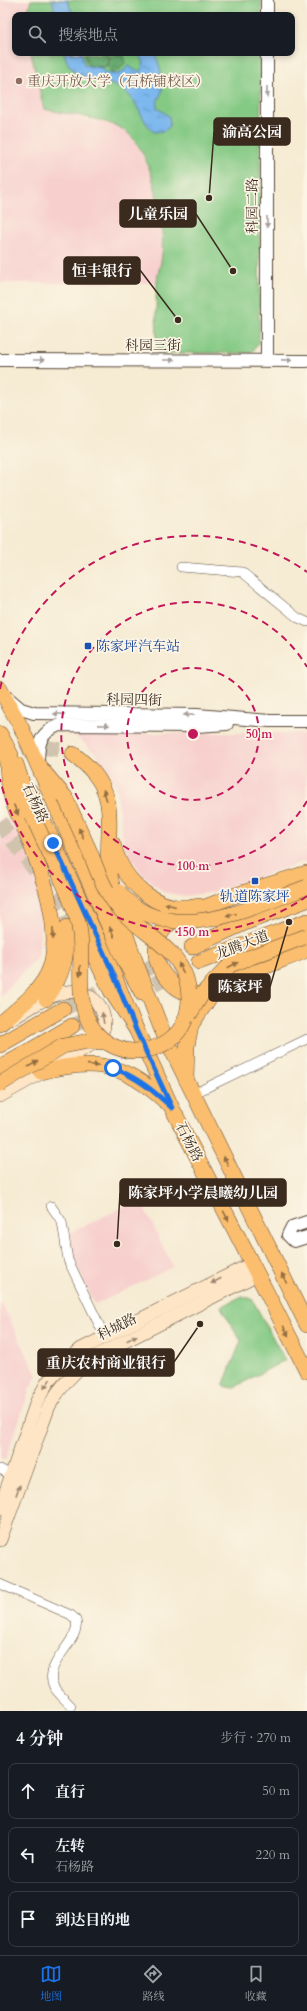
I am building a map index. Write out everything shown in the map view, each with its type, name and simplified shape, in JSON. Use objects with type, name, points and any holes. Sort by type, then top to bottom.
[{"type":"main road","name":"石杨路","points":[[1,691],[20,726],[38,765],[122,956],[161,1028],[307,1325]]},
{"type":"main road","name":"石杨路","points":[[3,739],[113,973],[136,1030],[172,1108],[307,1371]]},
{"type":"main road","points":[[0,1025],[25,1004],[50,968],[53,932],[50,910],[37,861],[13,802],[8,783],[3,739]]},
{"type":"main road","points":[[73,754],[90,767],[102,784],[108,800],[110,873],[121,922],[161,1028]]},
{"type":"main road","points":[[16,764],[32,815],[67,892],[77,920],[80,935],[81,999],[85,1014],[93,1029],[104,1042]]},
{"type":"main road","points":[[38,765],[65,797],[110,898],[137,925],[157,939],[173,954],[181,966],[189,985],[189,1008],[182,1026]]},
{"type":"main road","points":[[110,834],[119,864],[129,879],[138,888],[156,901],[179,908],[236,896]]},
{"type":"main road","points":[[90,852],[122,896],[133,906],[160,918],[184,922],[210,920],[241,912],[307,887]]},
{"type":"main road","points":[[307,873],[236,896],[170,923],[161,931],[156,948],[157,963],[170,982],[178,989],[194,994],[214,991],[237,979],[307,950]]},
{"type":"main road","name":"龙腾大道","points":[[192,947],[246,922],[307,900]]},
{"type":"main road","name":"龙腾大道","points":[[199,962],[307,920]]},
{"type":"main road","points":[[46,999],[56,986],[66,960],[70,925],[91,949],[111,991],[136,1030]]},
{"type":"main road","points":[[0,1084],[63,1046],[89,1041],[104,1042],[122,1050],[153,1049],[170,1041],[182,1026],[202,994],[230,966],[307,936]]},
{"type":"main road","points":[[0,1025],[46,999],[61,992],[70,991],[88,995],[97,1002],[102,1009],[104,1028],[103,1035],[96,1042],[0,1096]]},
{"type":"main road","points":[[186,1079],[191,1025],[214,991]]},
{"type":"main road","points":[[0,1045],[63,1009]]},
{"type":"main road","points":[[0,1068],[72,1026]]},
{"type":"main road","points":[[41,1072],[81,1064],[113,1068],[126,1073],[151,1088],[172,1108]]},
{"type":"main road","name":"科城路","points":[[0,1508],[6,1472],[37,1401],[47,1383],[62,1366],[81,1349],[105,1337],[254,1270]]},
{"type":"main road","name":"科城路","points":[[0,1540],[48,1406],[59,1388],[74,1371],[90,1359],[254,1270]]},
{"type":"street","points":[[267,0],[267,12]]},
{"type":"street","name":"科园二路","points":[[267,56],[268,360]]},
{"type":"street","name":"科园三街","points":[[0,360],[307,361]]},
{"type":"street","points":[[181,567],[242,572],[298,618],[307,622]]},
{"type":"street","name":"科园四街","points":[[1,691],[21,709],[34,713],[197,715],[270,721]]},
{"type":"street","name":"科园四街","points":[[38,765],[39,744],[42,737],[46,732],[59,725],[197,726],[270,721],[307,721]]},
{"type":"street","points":[[193,1094],[307,1039]]},
{"type":"street","points":[[52,1206],[62,1222],[68,1260],[105,1337]]},
{"type":"street","points":[[307,1222],[292,1227],[288,1235],[294,1241],[307,1237]]},
{"type":"street","points":[[0,1584],[70,1615],[76,1620],[76,1630],[55,1665],[52,1675],[54,1686],[71,1706]]},
{"type":"shaded area","points":[[0,0],[31,0],[28,12],[12,12],[12,56],[32,56],[44,109],[112,125],[128,133],[142,154],[154,183],[160,212],[162,256],[157,283],[0,283]]},
{"type":"shaded area","points":[[72,733],[307,733],[307,861],[209,893],[184,896],[163,892],[141,873],[124,846],[117,791],[109,771],[97,755]]},
{"type":"shaded area","points":[[0,819],[12,819],[33,865],[42,914],[38,956],[0,997]]},
{"type":"shaded area","points":[[140,1199],[173,1267],[95,1305],[74,1260],[70,1233]]},
{"type":"shaded area","points":[[0,1300],[37,1375],[30,1388],[6,1458],[0,1459]]},
{"type":"green space","points":[[31,0],[261,0],[261,12],[28,12]]},
{"type":"green space","points":[[32,56],[261,56],[259,343],[251,353],[157,353],[156,292],[162,256],[162,227],[156,191],[145,157],[128,133],[121,128],[76,115],[44,109]]},
{"type":"green space","points":[[85,56],[108,56],[108,62],[105,67],[89,66]]},
{"type":"green space","points":[[124,56],[126,61],[121,68],[112,73],[108,68],[110,57]]},
{"type":"green space","points":[[242,1296],[252,1299],[285,1360],[233,1388],[223,1386],[241,1341],[221,1307]]},
{"type":"water","points":[[52,0],[67,0],[72,11],[74,12],[55,12]]},
{"type":"water","points":[[65,56],[82,56],[84,65],[102,68],[105,73],[118,74],[124,71],[129,64],[131,68],[140,72],[144,63],[140,56],[156,56],[162,76],[162,90],[157,103],[157,108],[169,116],[170,126],[164,131],[154,132],[147,124],[134,101],[126,92],[108,83],[82,76],[75,72]]},
{"type":"tunnel","points":[[3,765],[19,753],[36,748],[54,749],[73,754]]},
{"type":"tunnel","points":[[0,821],[6,832],[60,903],[73,924]]},
{"type":"tunnel","points":[[63,1009],[192,947]]},
{"type":"tunnel","points":[[72,1026],[199,962]]},
{"type":"place","name":"重庆开放大学（石桥铺校区）","points":[[19,81]]},
{"type":"place","name":"渝高公园","points":[[209,198]]},
{"type":"place","name":"儿童乐园","points":[[233,271]]},
{"type":"place","name":"恒丰银行","points":[[178,320]]},
{"type":"place","name":"陈家坪汽车站","points":[[88,646]]},
{"type":"place","name":"轨道陈家坪","points":[[255,881]]},
{"type":"place","name":"陈家坪","points":[[289,922]]},
{"type":"place","name":"陈家坪小学晨曦幼儿园","points":[[117,1244]]},
{"type":"place","name":"重庆农村商业银行","points":[[200,1324]]},
{"type":"route","points":[[53,843],[113,973],[136,1030],[172,1108],[151,1088],[126,1073],[113,1068]]}]
